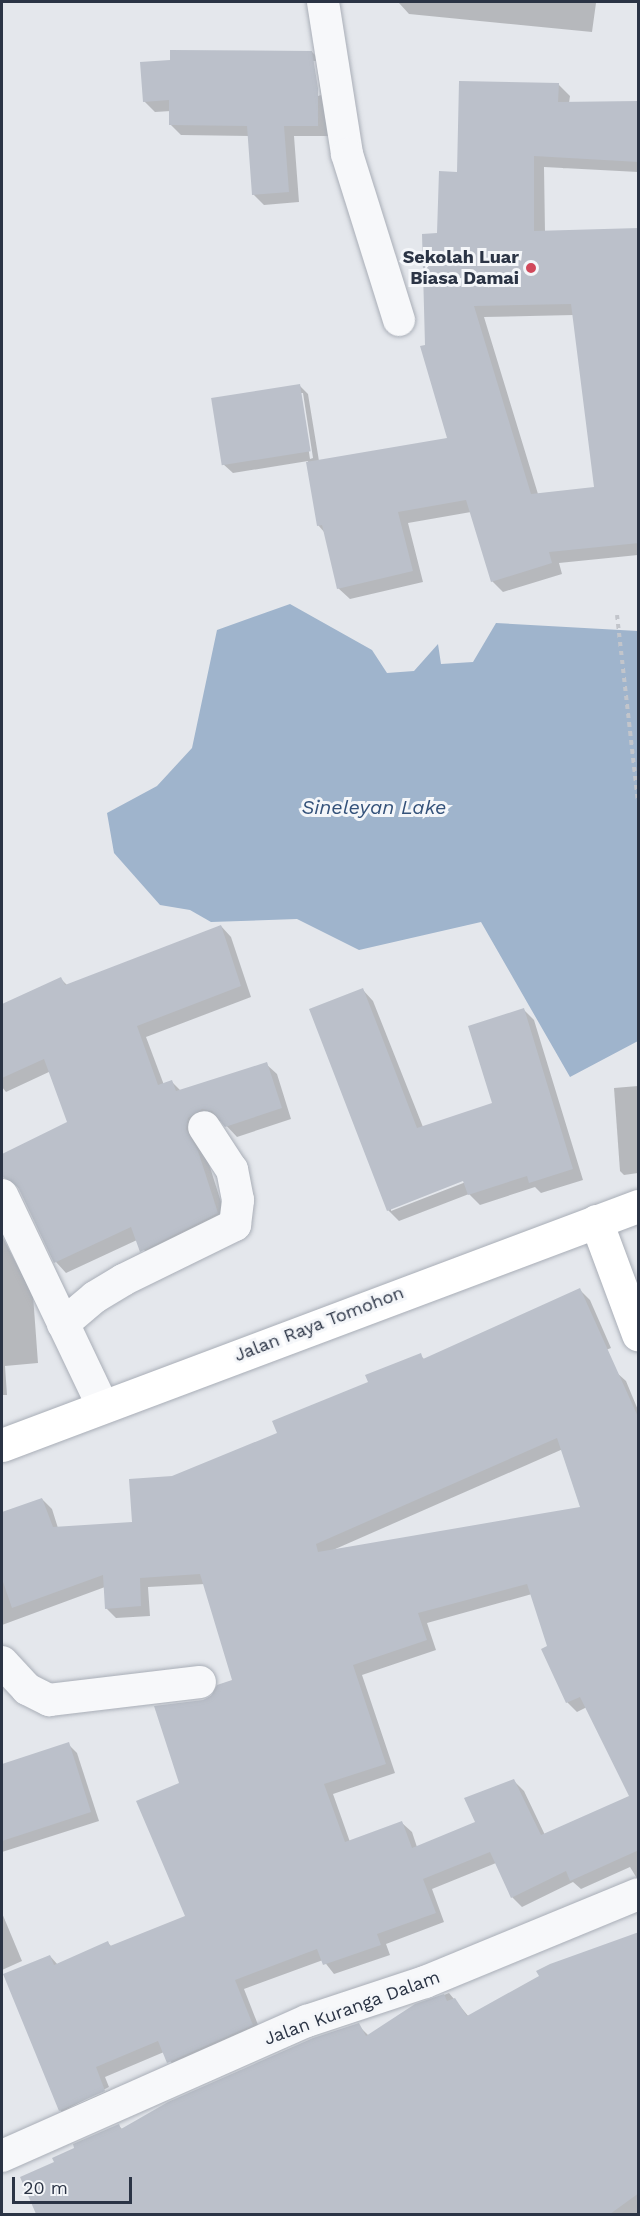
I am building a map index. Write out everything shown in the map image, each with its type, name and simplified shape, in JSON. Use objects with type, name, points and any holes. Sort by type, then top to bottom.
[{"type":"main road","name":"Jalan Raya Tomohon","points":[[2,1444],[639,1206]]},
{"type":"main road","points":[[596,1221],[639,1334]]},
{"type":"street","points":[[323,2],[347,154],[399,320]]},
{"type":"street","points":[[63,1324],[95,1297],[123,1280],[203,1244],[235,1225],[238,1200],[232,1170],[204,1127]]},
{"type":"street","points":[[2,1195],[102,1405]]},
{"type":"street","points":[[2,1662],[27,1689],[49,1700],[200,1682]]},
{"type":"street","name":"Jalan Kuranga Dalam","points":[[2,2156],[308,2021],[425,1982],[639,1893]]},
{"type":"path","points":[[617,615],[639,802]]},
{"type":"water","name":"Sineleyan Lake","points":[[290,604],[372,650],[387,673],[414,671],[438,644],[441,664],[473,662],[496,623],[638,631],[638,1041],[570,1077],[481,922],[359,950],[297,919],[211,922],[190,910],[160,905],[114,853],[107,813],[157,786],[192,748],[217,630]]},
{"type":"building","points":[[170,50],[312,51],[318,88],[318,126],[284,126],[289,192],[252,195],[247,126],[169,125],[169,100],[143,102],[140,62],[170,60]]},
{"type":"building","points":[[459,81],[559,83],[558,102],[639,101],[639,162],[534,156],[534,231],[639,228],[639,543],[549,552],[552,563],[491,582],[466,500],[398,512],[413,571],[337,589],[322,525],[317,526],[306,462],[447,438],[420,346],[425,345],[422,234],[437,233],[439,171],[457,172]],"holes":[[[571,304],[594,487],[531,494],[474,306]]]},
{"type":"building","points":[[300,384],[311,451],[222,465],[211,398]]},
{"type":"building","points":[[221,925],[241,986],[137,1026],[158,1085],[172,1080],[176,1091],[267,1062],[282,1108],[225,1127],[212,1111],[202,1109],[188,1118],[186,1129],[198,1151],[218,1213],[140,1252],[131,1227],[54,1263],[18,1187],[3,1177],[2,1154],[67,1122],[44,1059],[2,1078],[2,1004],[61,977],[65,985]]},
{"type":"building","points":[[363,988],[417,1128],[492,1103],[468,1026],[524,1008],[573,1169],[529,1183],[527,1176],[468,1195],[463,1181],[387,1211],[309,1009]]},
{"type":"building","points":[[580,1288],[639,1419],[639,1850],[570,1881],[566,1871],[511,1898],[490,1852],[423,1879],[436,1913],[377,1934],[381,1945],[323,1965],[317,1949],[235,1980],[253,2025],[167,2063],[158,2041],[96,2067],[105,2091],[59,2111],[3,1974],[50,1955],[54,1965],[108,1941],[110,1946],[185,1916],[136,1801],[179,1783],[154,1706],[203,1700],[211,1696],[217,1685],[232,1680],[200,1574],[140,1578],[141,1606],[105,1609],[103,1575],[12,1608],[2,1579],[2,1512],[42,1498],[53,1527],[132,1522],[129,1479],[172,1476],[277,1433],[272,1421],[368,1382],[365,1375],[421,1353],[423,1359]],"holes":[[[557,1438],[580,1507],[318,1552],[316,1544]],[[527,1584],[547,1646],[541,1649],[566,1703],[580,1697],[629,1796],[541,1835],[514,1779],[464,1798],[475,1822],[412,1848],[402,1821],[345,1842],[324,1784],[386,1764],[353,1665],[427,1640],[418,1613]]]},
{"type":"building","points":[[69,1742],[91,1812],[2,1841],[2,1764]]},
{"type":"building","points":[[639,1932],[639,2193],[610,2214],[36,2214],[20,2177],[54,2162],[52,2158],[74,2148],[73,2144],[119,2124],[121,2129],[168,2102],[313,2038],[359,2023],[366,2036],[415,2004],[444,1994],[447,2001],[455,1998],[467,2016],[539,1976],[536,1971],[550,1964]]},
{"type":"place","name":"Sekolah Luar Biasa Damai","points":[[531,268]]}]
